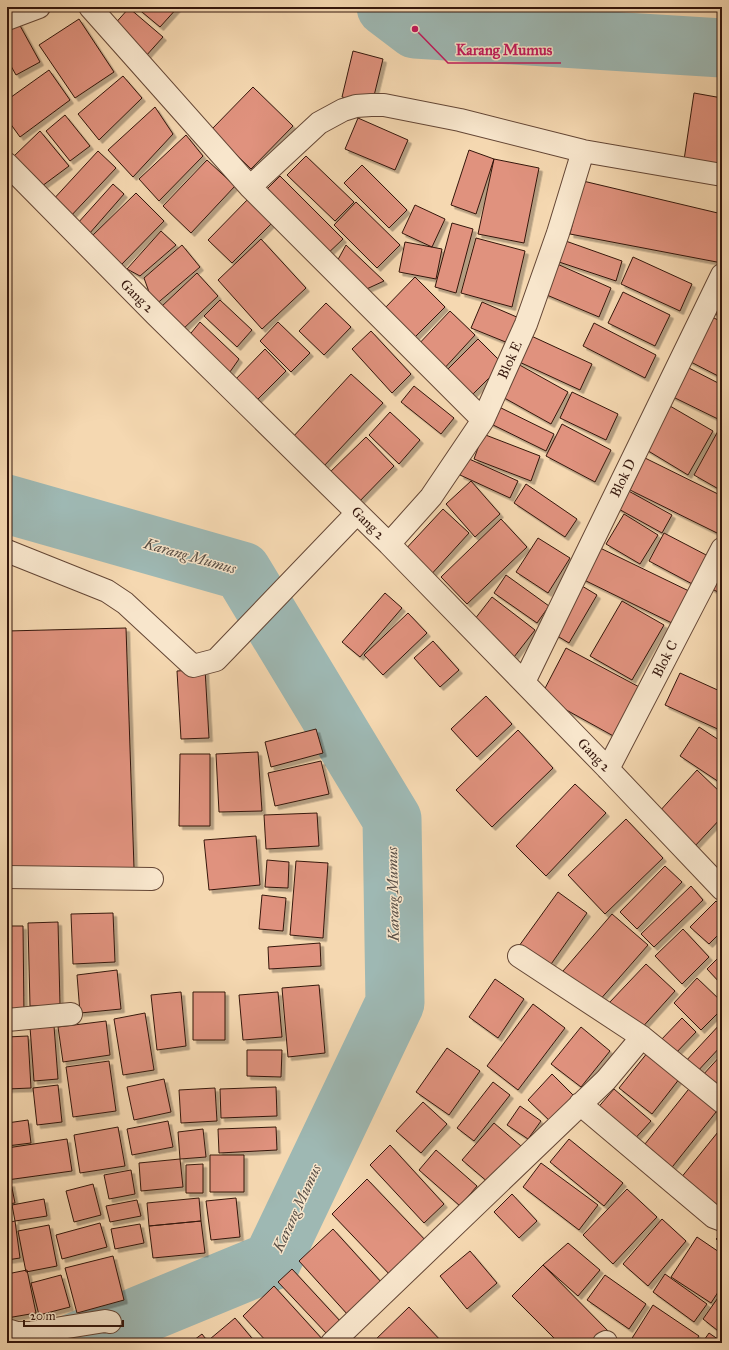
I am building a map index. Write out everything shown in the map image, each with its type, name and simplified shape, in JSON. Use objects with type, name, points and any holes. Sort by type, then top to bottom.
[{"type":"street","points":[[7,19],[39,7]]},
{"type":"street","points":[[90,7],[250,187],[483,420]]},
{"type":"street","points":[[250,187],[319,123],[343,110],[356,106],[384,105],[460,120],[583,151],[722,175]]},
{"type":"street","name":"Blok E","points":[[389,544],[431,497],[483,420],[526,324],[558,233],[583,151]]},
{"type":"street","name":"Gang 2","points":[[7,164],[156,315],[389,544],[608,769],[722,889]]},
{"type":"street","name":"Blok D","points":[[524,682],[722,275]]},
{"type":"street","points":[[7,551],[107,591],[126,603],[193,666],[216,660],[357,513]]},
{"type":"street","name":"Blok C","points":[[608,769],[722,549]]},
{"type":"street","points":[[7,877],[152,879]]},
{"type":"street","points":[[519,956],[642,1037],[722,1102]]},
{"type":"street","points":[[7,1020],[72,1014]]},
{"type":"street","points":[[332,1343],[606,1080],[642,1037]]},
{"type":"street","points":[[580,1104],[714,1217],[722,1220]]},
{"type":"street","points":[[7,1330],[17,1333],[30,1333],[105,1321],[110,1322]]},
{"type":"building","points":[[136,7],[178,7],[160,27]]},
{"type":"building","points":[[129,8],[163,37],[145,57],[112,27]]},
{"type":"building","points":[[79,19],[114,72],[75,98],[39,45]]},
{"type":"building","points":[[18,22],[40,62],[16,75],[7,59],[7,28]]},
{"type":"building","points":[[353,51],[383,59],[372,104],[342,97]]},
{"type":"building","points":[[49,70],[70,100],[20,137],[7,119],[7,100]]},
{"type":"building","points":[[123,76],[142,98],[99,140],[78,114]]},
{"type":"building","points":[[253,87],[293,126],[251,169],[211,130]]},
{"type":"building","points":[[694,93],[722,98],[722,165],[684,160]]},
{"type":"building","points":[[155,107],[173,134],[133,177],[108,150]]},
{"type":"building","points":[[65,115],[90,146],[70,161],[46,131]]},
{"type":"building","points":[[358,118],[408,140],[395,170],[345,149]]},
{"type":"building","points":[[40,131],[69,166],[38,189],[13,157]]},
{"type":"building","points":[[186,135],[203,156],[159,201],[139,179]]},
{"type":"building","points":[[469,150],[494,159],[476,214],[451,205]]},
{"type":"building","points":[[98,151],[116,168],[68,219],[50,203]]},
{"type":"building","points":[[306,156],[354,202],[335,221],[287,175]]},
{"type":"building","points":[[494,159],[539,168],[524,243],[478,234]]},
{"type":"building","points":[[207,160],[235,186],[191,233],[163,206]]},
{"type":"building","points":[[362,165],[407,210],[389,228],[344,183]]},
{"type":"building","points":[[280,176],[343,239],[324,257],[262,194]]},
{"type":"building","points":[[583,181],[722,214],[722,263],[570,234]]},
{"type":"building","points":[[113,184],[124,194],[89,234],[77,224]]},
{"type":"building","points":[[136,193],[164,221],[120,266],[91,237]]},
{"type":"building","points":[[251,196],[275,220],[232,263],[208,240]]},
{"type":"building","points":[[356,202],[400,245],[377,268],[334,225]]},
{"type":"building","points":[[415,205],[445,219],[432,247],[402,233]]},
{"type":"building","points":[[452,223],[473,229],[456,293],[435,287]]},
{"type":"building","points":[[161,231],[176,245],[140,276],[127,269]]},
{"type":"building","points":[[476,238],[525,251],[512,307],[461,293]]},
{"type":"building","points":[[261,239],[306,288],[262,329],[218,280]]},
{"type":"building","points":[[560,239],[622,261],[616,281],[553,260]]},
{"type":"building","points":[[405,242],[442,249],[436,279],[399,272]]},
{"type":"building","points":[[182,245],[200,267],[154,306],[144,278]]},
{"type":"building","points":[[346,245],[384,281],[360,292],[335,265]]},
{"type":"building","points":[[633,257],[692,284],[680,311],[621,284]]},
{"type":"building","points":[[555,263],[611,288],[599,317],[542,293]]},
{"type":"building","points":[[197,273],[218,296],[182,330],[161,307]]},
{"type":"building","points":[[415,277],[445,307],[413,339],[384,309]]},
{"type":"building","points":[[623,292],[670,315],[655,346],[608,323]]},
{"type":"building","points":[[722,292],[722,317],[711,311]]},
{"type":"building","points":[[220,300],[252,330],[237,347],[204,316]]},
{"type":"building","points":[[482,302],[519,318],[508,343],[471,328]]},
{"type":"building","points":[[326,303],[351,327],[324,355],[299,331]]},
{"type":"building","points":[[450,311],[475,335],[441,372],[415,348]]},
{"type":"building","points":[[710,316],[722,322],[722,378],[687,360]]},
{"type":"building","points":[[200,322],[239,359],[225,379],[187,338]]},
{"type":"building","points":[[278,322],[310,353],[291,372],[260,341]]},
{"type":"building","points":[[594,323],[656,355],[645,378],[583,346]]},
{"type":"building","points":[[371,331],[411,374],[392,393],[352,349]]},
{"type":"building","points":[[527,334],[592,364],[580,390],[515,360]]},
{"type":"building","points":[[478,339],[503,364],[472,395],[447,370]]},
{"type":"building","points":[[265,349],[286,371],[253,404],[232,383]]},
{"type":"building","points":[[516,363],[568,392],[551,424],[499,395]]},
{"type":"building","points":[[685,366],[722,385],[722,421],[671,396]]},
{"type":"building","points":[[351,374],[383,403],[323,467],[292,438]]},
{"type":"building","points":[[414,386],[454,418],[441,434],[401,402]]},
{"type":"building","points":[[572,392],[618,414],[606,440],[560,418]]},
{"type":"building","points":[[495,405],[554,434],[546,451],[487,422]]},
{"type":"building","points":[[670,406],[713,431],[688,475],[645,449]]},
{"type":"building","points":[[390,412],[420,440],[399,464],[369,435]]},
{"type":"building","points":[[562,424],[611,450],[595,482],[546,456]]},
{"type":"building","points":[[718,431],[722,434],[722,491],[694,475]]},
{"type":"building","points":[[483,434],[540,456],[531,481],[474,459]]},
{"type":"building","points":[[366,437],[394,466],[354,507],[325,477]]},
{"type":"building","points":[[467,458],[518,481],[510,498],[460,475]]},
{"type":"building","points":[[645,458],[722,496],[722,522],[717,533],[630,490]]},
{"type":"building","points":[[471,481],[500,514],[475,537],[446,504]]},
{"type":"building","points":[[526,484],[577,519],[565,537],[514,503]]},
{"type":"building","points":[[625,489],[672,515],[662,533],[615,507]]},
{"type":"building","points":[[443,509],[469,533],[428,578],[402,553]]},
{"type":"building","points":[[624,514],[658,535],[640,564],[606,544]]},
{"type":"building","points":[[501,519],[527,547],[467,604],[441,577]]},
{"type":"building","points":[[664,533],[710,557],[696,586],[649,561]]},
{"type":"building","points":[[538,538],[570,558],[548,593],[516,572]]},
{"type":"building","points":[[596,546],[693,593],[678,626],[580,578]]},
{"type":"building","points":[[722,563],[722,594],[710,588]]},
{"type":"building","points":[[506,575],[549,606],[537,623],[494,593]]},
{"type":"building","points":[[582,586],[597,595],[569,643],[554,634]]},
{"type":"building","points":[[385,593],[402,608],[360,657],[342,642]]},
{"type":"building","points":[[492,597],[535,630],[514,657],[471,624]]},
{"type":"building","points":[[622,601],[664,625],[632,680],[590,656]]},
{"type":"building","points":[[408,613],[427,633],[383,675],[364,655]]},
{"type":"building","points":[[126,628],[134,868],[7,871],[7,631]]},
{"type":"building","points":[[433,641],[459,670],[440,687],[414,658]]},
{"type":"building","points":[[566,648],[643,689],[617,738],[541,696]]},
{"type":"building","points":[[205,669],[209,738],[181,739],[177,671]]},
{"type":"building","points":[[680,673],[722,692],[722,731],[665,705]]},
{"type":"building","points":[[486,696],[512,724],[477,757],[451,729]]},
{"type":"building","points":[[699,727],[722,742],[722,784],[680,756]]},
{"type":"building","points":[[316,729],[323,753],[271,767],[265,742]]},
{"type":"building","points":[[518,730],[553,768],[492,827],[456,790]]},
{"type":"building","points":[[258,752],[262,811],[219,812],[216,754]]},
{"type":"building","points":[[180,754],[210,754],[210,826],[179,826]]},
{"type":"building","points":[[321,761],[329,794],[275,806],[268,773]]},
{"type":"building","points":[[697,770],[722,794],[722,817],[694,847],[658,813]]},
{"type":"building","points":[[575,784],[606,813],[546,876],[516,846]]},
{"type":"building","points":[[317,813],[319,846],[266,849],[264,815]]},
{"type":"building","points":[[626,819],[663,858],[605,914],[568,875]]},
{"type":"building","points":[[256,836],[260,885],[209,890],[204,840]]},
{"type":"building","points":[[267,860],[289,862],[288,888],[265,887]]},
{"type":"building","points":[[296,861],[328,863],[323,938],[290,935]]},
{"type":"building","points":[[665,866],[682,882],[637,929],[620,912]]},
{"type":"building","points":[[691,886],[703,900],[654,947],[641,934]]},
{"type":"building","points":[[558,892],[587,913],[549,967],[519,946]]},
{"type":"building","points":[[262,895],[286,898],[283,931],[259,929]]},
{"type":"building","points":[[716,901],[722,907],[722,931],[709,944],[690,927]]},
{"type":"building","points":[[113,913],[115,962],[73,964],[71,914]]},
{"type":"building","points":[[612,914],[648,945],[598,1002],[563,971]]},
{"type":"building","points":[[58,922],[60,1005],[30,1006],[28,923]]},
{"type":"building","points":[[7,926],[23,926],[24,1016],[7,1015]]},
{"type":"building","points":[[683,929],[709,957],[682,984],[655,956]]},
{"type":"building","points":[[320,943],[321,966],[269,969],[268,947]]},
{"type":"building","points":[[722,954],[722,985],[707,969]]},
{"type":"building","points":[[646,964],[675,991],[639,1031],[609,1003]]},
{"type":"building","points":[[117,970],[121,1009],[80,1013],[77,975]]},
{"type":"building","points":[[697,978],[722,1002],[722,1009],[701,1030],[674,1003]]},
{"type":"building","points":[[495,979],[524,999],[498,1038],[469,1017]]},
{"type":"building","points":[[319,985],[325,1053],[288,1057],[282,988]]},
{"type":"building","points":[[181,992],[186,1046],[157,1050],[151,995]]},
{"type":"building","points":[[193,992],[225,992],[225,1040],[193,1040]]},
{"type":"building","points":[[278,992],[282,1037],[243,1040],[239,995]]},
{"type":"building","points":[[533,1004],[565,1028],[518,1090],[487,1066]]},
{"type":"building","points":[[145,1013],[154,1070],[123,1075],[114,1019]]},
{"type":"building","points":[[682,1018],[696,1032],[673,1056],[659,1042]]},
{"type":"building","points":[[106,1021],[110,1055],[63,1062],[58,1027]]},
{"type":"building","points":[[722,1022],[722,1045],[695,1074],[684,1063]]},
{"type":"building","points":[[54,1026],[58,1079],[34,1081],[30,1027]]},
{"type":"building","points":[[581,1027],[610,1051],[581,1087],[551,1064]]},
{"type":"building","points":[[28,1036],[31,1088],[7,1089],[7,1037]]},
{"type":"building","points":[[447,1048],[480,1071],[449,1115],[416,1092]]},
{"type":"building","points":[[247,1050],[282,1050],[281,1077],[247,1076]]},
{"type":"building","points":[[648,1052],[680,1078],[652,1114],[619,1088]]},
{"type":"building","points":[[722,1054],[722,1093],[702,1076]]},
{"type":"building","points":[[109,1061],[116,1111],[73,1117],[66,1067]]},
{"type":"building","points":[[552,1074],[575,1097],[551,1122],[528,1100]]},
{"type":"building","points":[[164,1079],[171,1112],[134,1120],[127,1087]]},
{"type":"building","points":[[493,1082],[510,1095],[474,1141],[457,1128]]},
{"type":"building","points":[[58,1085],[62,1122],[37,1125],[33,1088]]},
{"type":"building","points":[[692,1085],[720,1107],[669,1171],[641,1149]]},
{"type":"building","points":[[276,1087],[277,1116],[221,1118],[220,1089]]},
{"type":"building","points":[[215,1088],[217,1121],[181,1123],[179,1090]]},
{"type":"building","points":[[614,1089],[651,1121],[631,1143],[595,1111]]},
{"type":"building","points":[[423,1102],[447,1124],[421,1153],[396,1131]]},
{"type":"building","points":[[520,1106],[541,1121],[528,1139],[507,1125]]},
{"type":"building","points":[[28,1120],[31,1143],[7,1146],[7,1123]]},
{"type":"building","points":[[168,1121],[173,1147],[132,1155],[127,1129]]},
{"type":"building","points":[[494,1123],[521,1146],[489,1183],[462,1160]]},
{"type":"building","points":[[118,1127],[125,1166],[80,1173],[74,1135]]},
{"type":"building","points":[[276,1127],[277,1150],[219,1153],[218,1129]]},
{"type":"building","points":[[722,1127],[722,1208],[716,1216],[676,1184]]},
{"type":"building","points":[[203,1129],[206,1157],[180,1159],[178,1132]]},
{"type":"building","points":[[67,1139],[72,1171],[7,1180],[7,1148]]},
{"type":"building","points":[[569,1139],[623,1183],[604,1206],[550,1162]]},
{"type":"building","points":[[390,1145],[444,1204],[424,1223],[370,1165]]},
{"type":"building","points":[[436,1150],[477,1186],[460,1206],[419,1170]]},
{"type":"building","points":[[210,1155],[244,1155],[244,1192],[210,1192]]},
{"type":"building","points":[[180,1159],[183,1187],[141,1191],[139,1163]]},
{"type":"building","points":[[541,1163],[598,1205],[579,1230],[523,1187]]},
{"type":"building","points":[[203,1164],[203,1193],[186,1193],[186,1165]]},
{"type":"building","points":[[131,1170],[135,1194],[109,1199],[104,1175]]},
{"type":"building","points":[[367,1179],[429,1244],[393,1278],[332,1214]]},
{"type":"building","points":[[11,1183],[15,1203],[7,1204],[7,1184]]},
{"type":"building","points":[[93,1184],[101,1215],[74,1222],[66,1191]]},
{"type":"building","points":[[627,1189],[657,1217],[613,1264],[583,1235]]},
{"type":"building","points":[[512,1194],[537,1221],[519,1238],[494,1212]]},
{"type":"building","points":[[199,1198],[201,1221],[149,1226],[147,1203]]},
{"type":"building","points":[[236,1198],[240,1237],[211,1240],[206,1201]]},
{"type":"building","points":[[44,1199],[47,1216],[15,1221],[12,1205]]},
{"type":"building","points":[[137,1200],[141,1216],[110,1222],[106,1206]]},
{"type":"building","points":[[662,1219],[686,1241],[648,1286],[623,1264]]},
{"type":"building","points":[[15,1221],[20,1258],[7,1260],[7,1223]]},
{"type":"building","points":[[201,1221],[205,1253],[153,1258],[149,1226]]},
{"type":"building","points":[[100,1223],[107,1247],[62,1259],[56,1235]]},
{"type":"building","points":[[140,1224],[144,1243],[115,1249],[111,1229]]},
{"type":"building","points":[[49,1225],[57,1266],[26,1272],[18,1231]]},
{"type":"building","points":[[333,1229],[382,1283],[348,1315],[299,1261]]},
{"type":"building","points":[[722,1233],[722,1244],[716,1239]]},
{"type":"building","points":[[697,1237],[722,1254],[722,1286],[711,1303],[671,1277]]},
{"type":"building","points":[[568,1243],[600,1270],[578,1296],[543,1265]]},
{"type":"building","points":[[470,1251],[497,1283],[467,1309],[440,1276]]},
{"type":"building","points":[[113,1256],[124,1300],[77,1313],[65,1268]]},
{"type":"building","points":[[543,1265],[610,1333],[600,1343],[559,1343],[512,1296]]},
{"type":"building","points":[[292,1269],[341,1322],[327,1334],[278,1282]]},
{"type":"building","points":[[27,1270],[36,1313],[7,1318],[7,1274]]},
{"type":"building","points":[[665,1274],[707,1304],[694,1322],[653,1292]]},
{"type":"building","points":[[61,1275],[70,1307],[39,1315],[31,1283]]},
{"type":"building","points":[[605,1275],[646,1304],[629,1329],[587,1300]]},
{"type":"building","points":[[274,1286],[324,1341],[322,1343],[268,1343],[243,1316]]},
{"type":"building","points":[[722,1292],[722,1334],[703,1319]]},
{"type":"building","points":[[653,1305],[699,1336],[694,1343],[629,1343]]},
{"type":"building","points":[[409,1307],[443,1343],[372,1343]]},
{"type":"building","points":[[235,1318],[256,1343],[214,1343],[210,1339]]},
{"type":"building","points":[[709,1333],[722,1342],[722,1343],[702,1343]]},
{"type":"building","points":[[202,1334],[209,1343],[190,1343]]},
{"type":"waterway","name":"Karang Mumus","points":[[386,7],[415,29],[722,48]]},
{"type":"waterway","name":"Karang Mumus","points":[[7,504],[242,571],[392,819],[395,1003],[272,1261],[73,1343]]},
{"type":"place","name":"Karang Mumus","points":[[415,29]]}]
